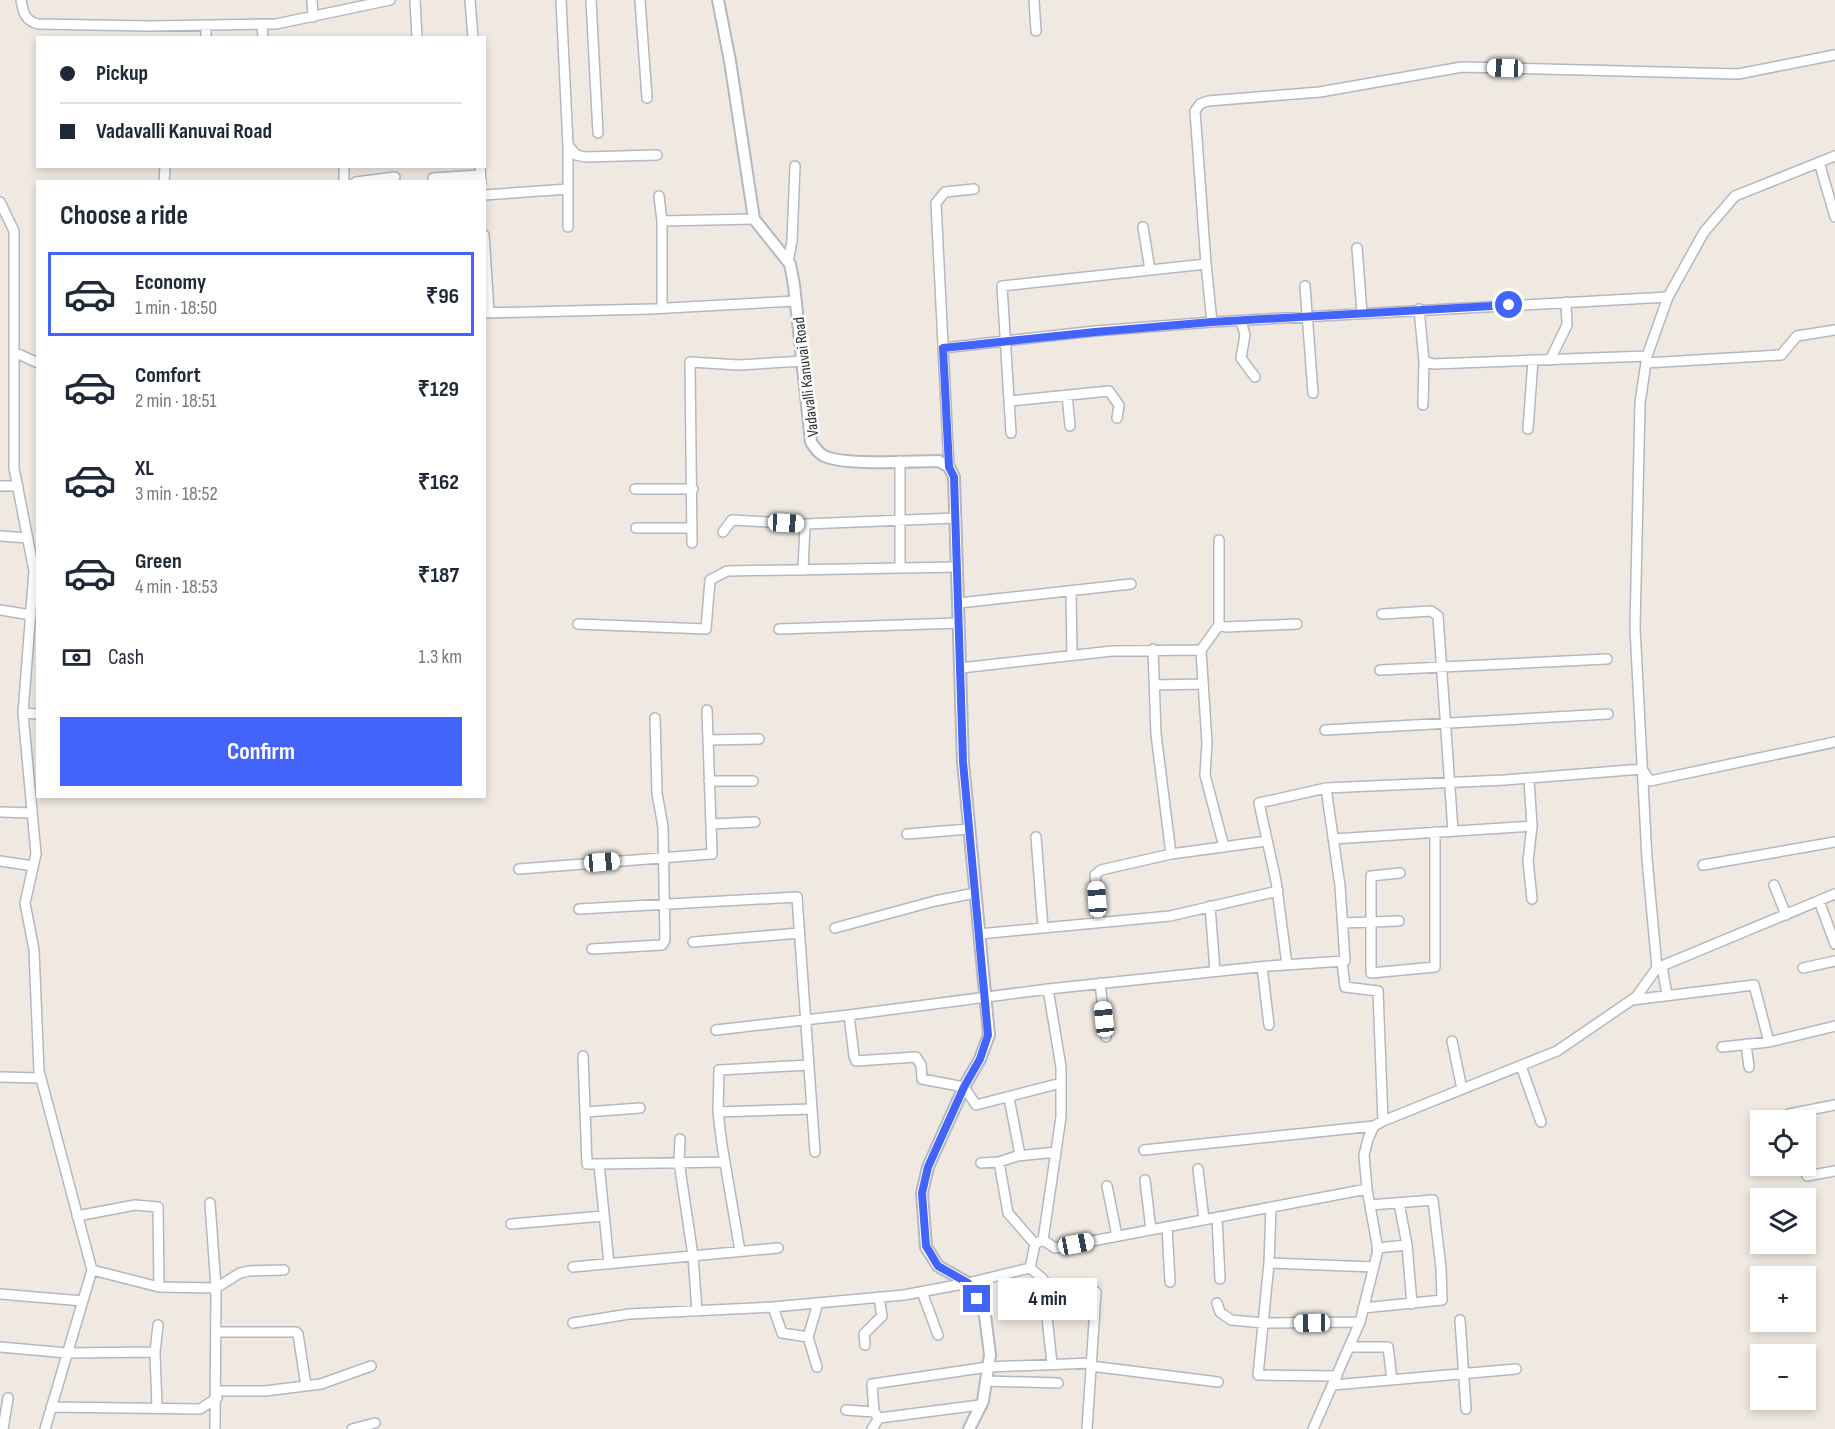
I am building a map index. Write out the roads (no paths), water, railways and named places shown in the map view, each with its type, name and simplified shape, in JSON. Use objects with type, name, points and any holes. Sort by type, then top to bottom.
[{"type":"street","points":[[21,0],[24,14],[32,22],[38,24],[169,26],[282,24],[390,0]]},
{"type":"street","points":[[312,0],[314,17]]},
{"type":"street","points":[[341,0],[342,10]]},
{"type":"street","points":[[415,0],[417,36]]},
{"type":"street","points":[[470,0],[473,36]]},
{"type":"street","points":[[561,0],[568,145],[568,227]]},
{"type":"street","points":[[591,0],[598,133]]},
{"type":"street","points":[[640,0],[647,98]]},
{"type":"street","name":"Vadavalli Kanuvai Road","points":[[718,0],[730,61],[754,219],[788,262],[794,285],[812,442],[816,451],[825,456],[848,461],[939,461],[949,467]]},
{"type":"street","points":[[1034,0],[1036,31]]},
{"type":"street","points":[[262,24],[263,36]]},
{"type":"street","points":[[206,25],[207,36]]},
{"type":"street","points":[[169,26],[169,36]]},
{"type":"street","points":[[1212,322],[1195,111],[1200,104],[1208,101],[1320,92],[1462,67],[1738,74],[1835,55]]},
{"type":"street","points":[[568,145],[576,155],[585,157],[657,155]]},
{"type":"street","points":[[1667,995],[1660,967],[1647,859],[1635,628],[1640,403],[1646,360],[1668,297],[1704,232],[1736,196],[1835,156]]},
{"type":"street","points":[[1819,162],[1835,217]]},
{"type":"street","points":[[788,262],[792,241],[795,166]]},
{"type":"street","points":[[433,178],[480,174]]},
{"type":"street","points":[[372,180],[395,177]]},
{"type":"street","points":[[486,195],[568,189]]},
{"type":"street","points":[[969,1429],[983,1401],[990,1355],[985,1315],[968,1283],[938,1266],[926,1246],[922,1193],[928,1167],[964,1087],[980,1059],[988,1035],[963,762],[956,518],[954,477],[949,467],[936,203],[945,192],[974,189]]},
{"type":"street","points":[[659,196],[662,222],[662,308]]},
{"type":"street","points":[[0,202],[14,231],[14,468],[34,571],[22,713],[36,854],[25,903],[34,950],[41,1078],[92,1270],[45,1429]]},
{"type":"street","points":[[662,222],[754,219]]},
{"type":"street","points":[[1143,226],[1150,270]]},
{"type":"street","points":[[1357,248],[1362,313]]},
{"type":"street","points":[[1011,433],[1002,286],[1206,264]]},
{"type":"street","points":[[1305,286],[1313,393]]},
{"type":"street","points":[[486,287],[487,313],[796,302]]},
{"type":"street","points":[[943,348],[1212,322],[1668,297]]},
{"type":"street","points":[[1550,360],[1567,326],[1566,302]]},
{"type":"street","points":[[1419,309],[1424,361],[1424,405]]},
{"type":"street","points":[[1241,321],[1245,335],[1241,358],[1255,377]]},
{"type":"street","points":[[1424,361],[1433,364],[1781,355],[1797,336],[1835,330]]},
{"type":"street","points":[[14,352],[36,362]]},
{"type":"street","points":[[1528,429],[1533,360]]},
{"type":"street","points":[[692,543],[690,363],[739,365],[803,361]]},
{"type":"street","points":[[1010,401],[1109,391],[1119,405],[1117,418]]},
{"type":"street","points":[[1067,395],[1070,426]]},
{"type":"street","points":[[900,461],[900,568]]},
{"type":"street","points":[[0,486],[18,486]]},
{"type":"street","points":[[635,489],[693,489]]},
{"type":"street","points":[[723,532],[732,520],[805,524],[956,518]]},
{"type":"street","points":[[803,570],[805,524]]},
{"type":"street","points":[[636,528],[692,528]]},
{"type":"street","points":[[0,536],[28,538]]},
{"type":"street","points":[[1219,540],[1219,625],[1201,650],[1207,743],[1205,775],[1224,847]]},
{"type":"street","points":[[578,624],[706,630],[710,580],[727,571],[957,567]]},
{"type":"street","points":[[959,603],[1131,584]]},
{"type":"street","points":[[1071,591],[1072,655]]},
{"type":"street","points":[[0,610],[31,615]]},
{"type":"street","points":[[1382,614],[1435,612],[1437,616],[1453,831]]},
{"type":"street","points":[[779,629],[959,623]]},
{"type":"street","points":[[1219,625],[1226,627],[1297,624]]},
{"type":"street","points":[[1153,650],[1156,734],[1171,854]]},
{"type":"street","points":[[961,668],[1112,651],[1201,650]]},
{"type":"street","points":[[1380,670],[1607,659]]},
{"type":"street","points":[[1154,685],[1203,684]]},
{"type":"street","points":[[519,869],[712,854],[707,710]]},
{"type":"street","points":[[22,713],[36,714]]},
{"type":"street","points":[[1326,730],[1608,714]]},
{"type":"street","points":[[591,949],[662,945],[665,940],[663,827],[657,793],[655,718]]},
{"type":"street","points":[[708,740],[759,739]]},
{"type":"street","points":[[1642,769],[1650,780],[1835,742]]},
{"type":"street","points":[[1287,965],[1278,891],[1259,803],[1326,788],[1529,779],[1642,769]]},
{"type":"street","points":[[1529,779],[1532,826],[1528,861],[1532,899]]},
{"type":"street","points":[[709,781],[753,781]]},
{"type":"street","points":[[716,1030],[849,1016],[1100,982],[1262,966],[1345,961],[1340,886],[1326,788]]},
{"type":"street","points":[[0,812],[32,813]]},
{"type":"street","points":[[711,824],[755,822]]},
{"type":"street","points":[[1333,839],[1532,826]]},
{"type":"street","points":[[907,834],[969,830]]},
{"type":"street","points":[[1401,873],[1371,876],[1371,973],[1435,967],[1435,832]]},
{"type":"street","points":[[1036,837],[1043,928]]},
{"type":"street","points":[[1099,922],[1095,875],[1101,870],[1171,854],[1267,841]]},
{"type":"street","points":[[1703,865],[1835,842]]},
{"type":"street","points":[[0,861],[33,866]]},
{"type":"street","points":[[1774,885],[1786,915]]},
{"type":"street","points":[[978,934],[1170,916],[1278,891]]},
{"type":"street","points":[[835,928],[935,901],[975,894]]},
{"type":"street","points":[[1144,1150],[1374,1126],[1557,1051],[1632,1000],[1660,967],[1835,894]]},
{"type":"street","points":[[579,909],[797,897],[815,1152]]},
{"type":"street","points":[[1819,901],[1835,944]]},
{"type":"street","points":[[1210,906],[1215,971]]},
{"type":"street","points":[[1343,923],[1399,921]]},
{"type":"street","points":[[693,942],[799,933]]},
{"type":"street","points":[[1342,961],[1346,987],[1378,991],[1383,1121]]},
{"type":"street","points":[[1803,968],[1835,961]]},
{"type":"street","points":[[1262,966],[1269,1025]]},
{"type":"street","points":[[1100,982],[1106,1037]]},
{"type":"street","points":[[1632,1000],[1754,985],[1769,1042]]},
{"type":"street","points":[[1030,1268],[1039,1242],[1061,1117],[1061,1067],[1048,989]]},
{"type":"street","points":[[849,1016],[856,1061],[916,1058],[921,1065],[922,1079],[964,1087],[976,1105],[1061,1083]]},
{"type":"street","points":[[1722,1047],[1769,1042],[1835,1026]]},
{"type":"street","points":[[1452,1041],[1462,1089]]},
{"type":"street","points":[[1746,1044],[1749,1067]]},
{"type":"street","points":[[583,1056],[586,1164],[725,1162]]},
{"type":"street","points":[[740,1251],[718,1112],[719,1071],[809,1065]]},
{"type":"street","points":[[1521,1066],[1541,1122]]},
{"type":"street","points":[[0,1077],[41,1078]]},
{"type":"street","points":[[1009,1098],[1020,1155]]},
{"type":"street","points":[[1809,1110],[1835,1105]]},
{"type":"street","points":[[585,1112],[640,1108]]},
{"type":"street","points":[[718,1112],[811,1109]]},
{"type":"street","points":[[1313,1429],[1360,1322],[1373,1268],[1377,1248],[1364,1155],[1374,1126]]},
{"type":"street","points":[[680,1139],[679,1162],[693,1256],[697,1311]]},
{"type":"street","points":[[981,1163],[999,1162],[1020,1155],[1056,1152]]},
{"type":"street","points":[[999,1162],[1008,1213],[1039,1242],[1055,1248],[1367,1189]]},
{"type":"street","points":[[599,1164],[609,1264]]},
{"type":"street","points":[[1198,1169],[1204,1220]]},
{"type":"street","points":[[1816,1174],[1835,1171]]},
{"type":"street","points":[[1145,1180],[1151,1230]]},
{"type":"street","points":[[1107,1186],[1117,1236]]},
{"type":"street","points":[[1364,1308],[1442,1300],[1441,1268],[1433,1200],[1370,1205]]},
{"type":"street","points":[[210,1203],[217,1332],[215,1429]]},
{"type":"street","points":[[1399,1203],[1407,1245],[1412,1304]]},
{"type":"street","points":[[77,1216],[135,1205],[158,1207],[159,1287]]},
{"type":"street","points":[[1271,1207],[1269,1263],[1258,1375],[1335,1380],[1392,1380],[1516,1369]]},
{"type":"street","points":[[511,1224],[603,1216]]},
{"type":"street","points":[[1217,1217],[1220,1279]]},
{"type":"street","points":[[1167,1227],[1170,1282]]},
{"type":"street","points":[[1377,1248],[1407,1245]]},
{"type":"street","points":[[573,1267],[778,1248]]},
{"type":"street","points":[[1269,1263],[1373,1268]]},
{"type":"street","points":[[573,1323],[629,1314],[818,1303],[922,1292],[1030,1268]]},
{"type":"street","points":[[1030,1268],[1043,1279],[1052,1364]]},
{"type":"street","points":[[92,1270],[159,1287],[216,1288],[240,1273],[284,1270]]},
{"type":"street","points":[[922,1292],[938,1335]]},
{"type":"street","points":[[1087,1429],[1096,1292]]},
{"type":"street","points":[[0,1294],[83,1301]]},
{"type":"street","points":[[865,1345],[864,1334],[882,1316],[879,1297]]},
{"type":"street","points":[[817,1367],[808,1337],[818,1303]]},
{"type":"street","points":[[1217,1303],[1220,1312],[1231,1320],[1264,1323],[1360,1322]]},
{"type":"street","points":[[773,1306],[782,1333],[808,1337]]},
{"type":"street","points":[[1460,1320],[1466,1409]]},
{"type":"street","points":[[157,1408],[155,1352],[158,1325]]},
{"type":"street","points":[[217,1332],[296,1332],[306,1386]]},
{"type":"street","points":[[0,1347],[67,1353],[155,1352]]},
{"type":"street","points":[[1349,1347],[1388,1347],[1392,1380]]},
{"type":"street","points":[[872,1429],[876,1415],[872,1384],[988,1367],[1091,1364],[1218,1382]]},
{"type":"street","points":[[51,1407],[200,1409],[217,1395],[321,1384],[371,1365]]},
{"type":"street","points":[[986,1381],[1058,1383]]},
{"type":"street","points":[[3,1429],[8,1398]]},
{"type":"street","points":[[846,1410],[876,1415],[980,1405]]},
{"type":"street","points":[[352,1429],[375,1423]]}]
